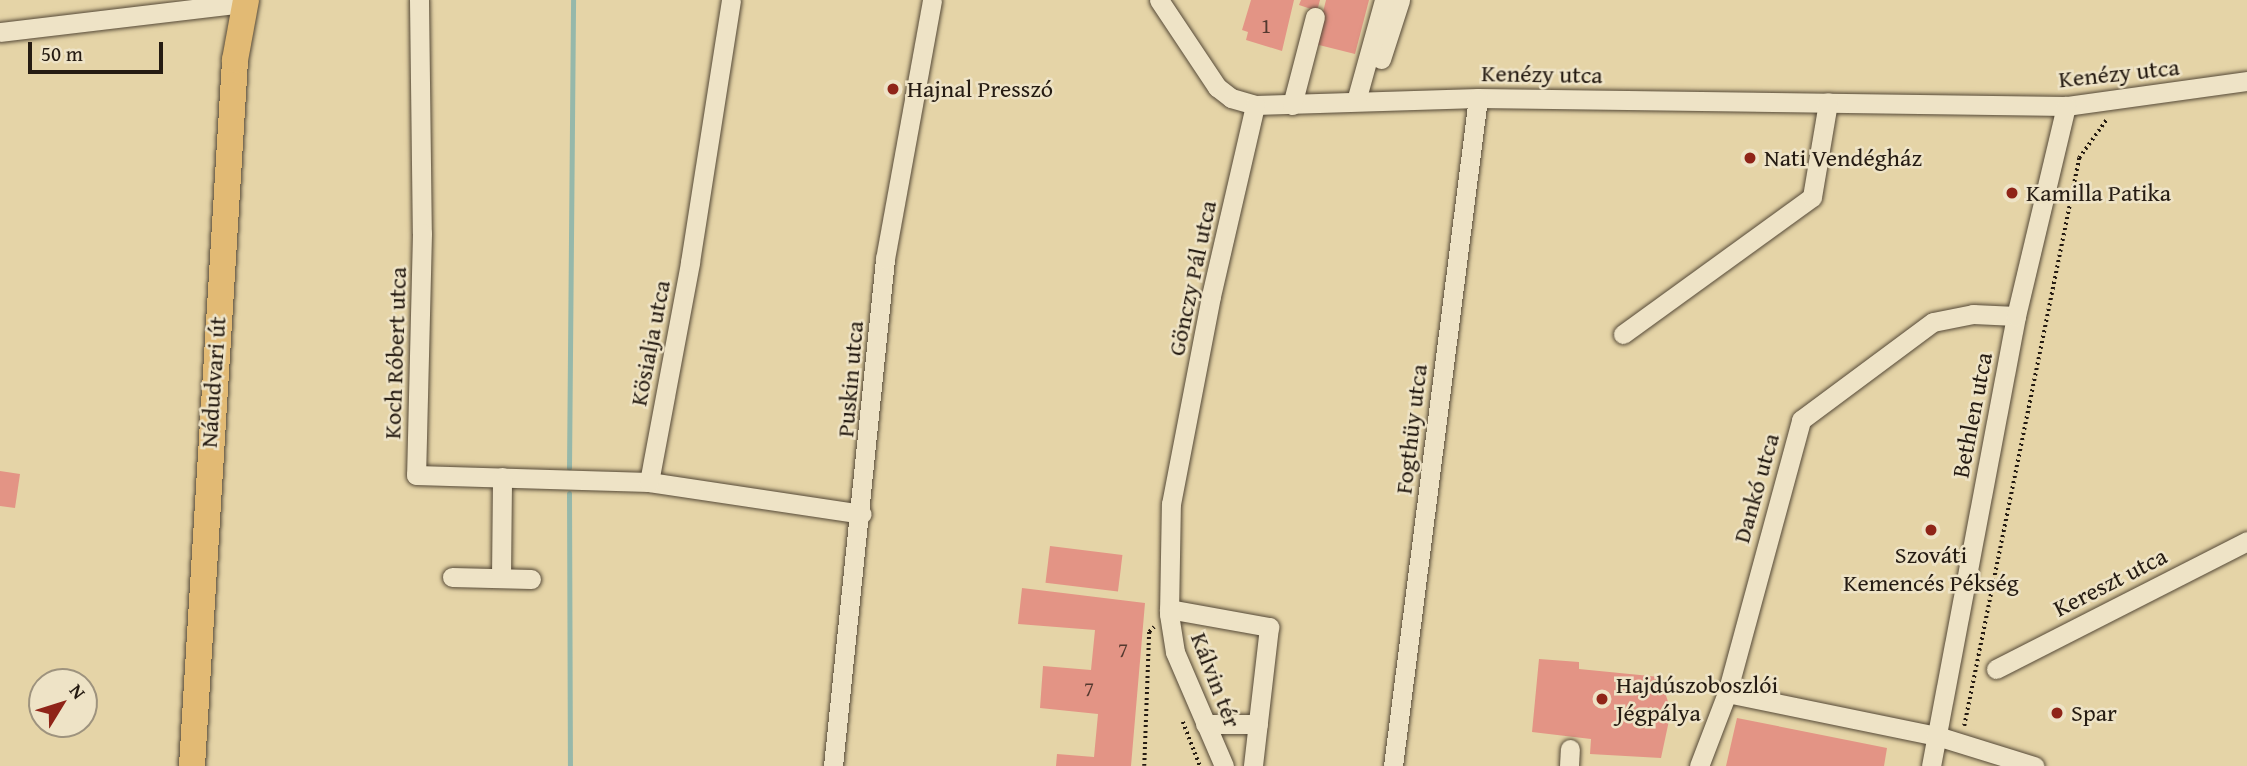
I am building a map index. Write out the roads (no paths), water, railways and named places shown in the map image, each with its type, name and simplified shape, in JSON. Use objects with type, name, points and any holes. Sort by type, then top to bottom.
[{"type":"main road","name":"Nádudvari út","points":[[192,766],[234,74],[245,2]]},
{"type":"street","name":"Koch Róbert utca","points":[[419,0],[422,233],[416,475],[649,482]]},
{"type":"street","name":"Kösialja utca","points":[[649,482],[690,262],[731,0]]},
{"type":"street","name":"Puskin utca","points":[[833,766],[862,514],[885,259],[932,0]]},
{"type":"street","points":[[1159,0],[1217,87],[1231,99],[1255,105]]},
{"type":"street","points":[[1362,100],[1384,0]]},
{"type":"street","points":[[1362,100],[1400,0]]},
{"type":"street","points":[[0,32],[245,2]]},
{"type":"street","points":[[1292,105],[1315,17]]},
{"type":"street","name":"Kenézy utca","points":[[1255,105],[1478,98],[2066,106],[2247,81]]},
{"type":"street","name":"Fogthüy utca","points":[[1393,766],[1478,98]]},
{"type":"street","points":[[1623,334],[1812,197],[1828,102]]},
{"type":"street","name":"Gönczy Pál utca","points":[[1169,612],[1171,504],[1212,296],[1255,105]]},
{"type":"street","name":"Bethlen utca","points":[[1931,766],[2016,316],[2066,106]]},
{"type":"street","name":"Dankó utca","points":[[1699,766],[1727,693],[1801,421],[1933,322],[1973,314],[2016,316]]},
{"type":"street","points":[[501,577],[502,477]]},
{"type":"street","points":[[649,482],[862,514]]},
{"type":"street","name":"Kereszt utca","points":[[1996,669],[2247,541]]},
{"type":"street","points":[[452,577],[531,579]]},
{"type":"street","points":[[1169,612],[1269,626],[1253,766]]},
{"type":"street","name":"Kálvin tér","points":[[1169,612],[1175,652],[1224,766]]},
{"type":"street","points":[[1727,693],[1937,736],[2034,766]]},
{"type":"street","points":[[1205,724],[1258,724]]},
{"type":"waterway","points":[[569,468],[573,0]]},
{"type":"waterway","points":[[569,493],[570,766]]},
{"type":"place","name":"Hajnal Presszó","points":[[893,89]]},
{"type":"place","name":"Nati Vendégház","points":[[1750,158]]},
{"type":"place","name":"Kamilla Patika","points":[[2012,193]]},
{"type":"place","name":"Szováti Kemencés Pékség","points":[[1931,530]]},
{"type":"place","name":"Hajdúszoboszlói Jégpálya","points":[[1602,699]]},
{"type":"place","name":"Spar","points":[[2057,713]]}]
